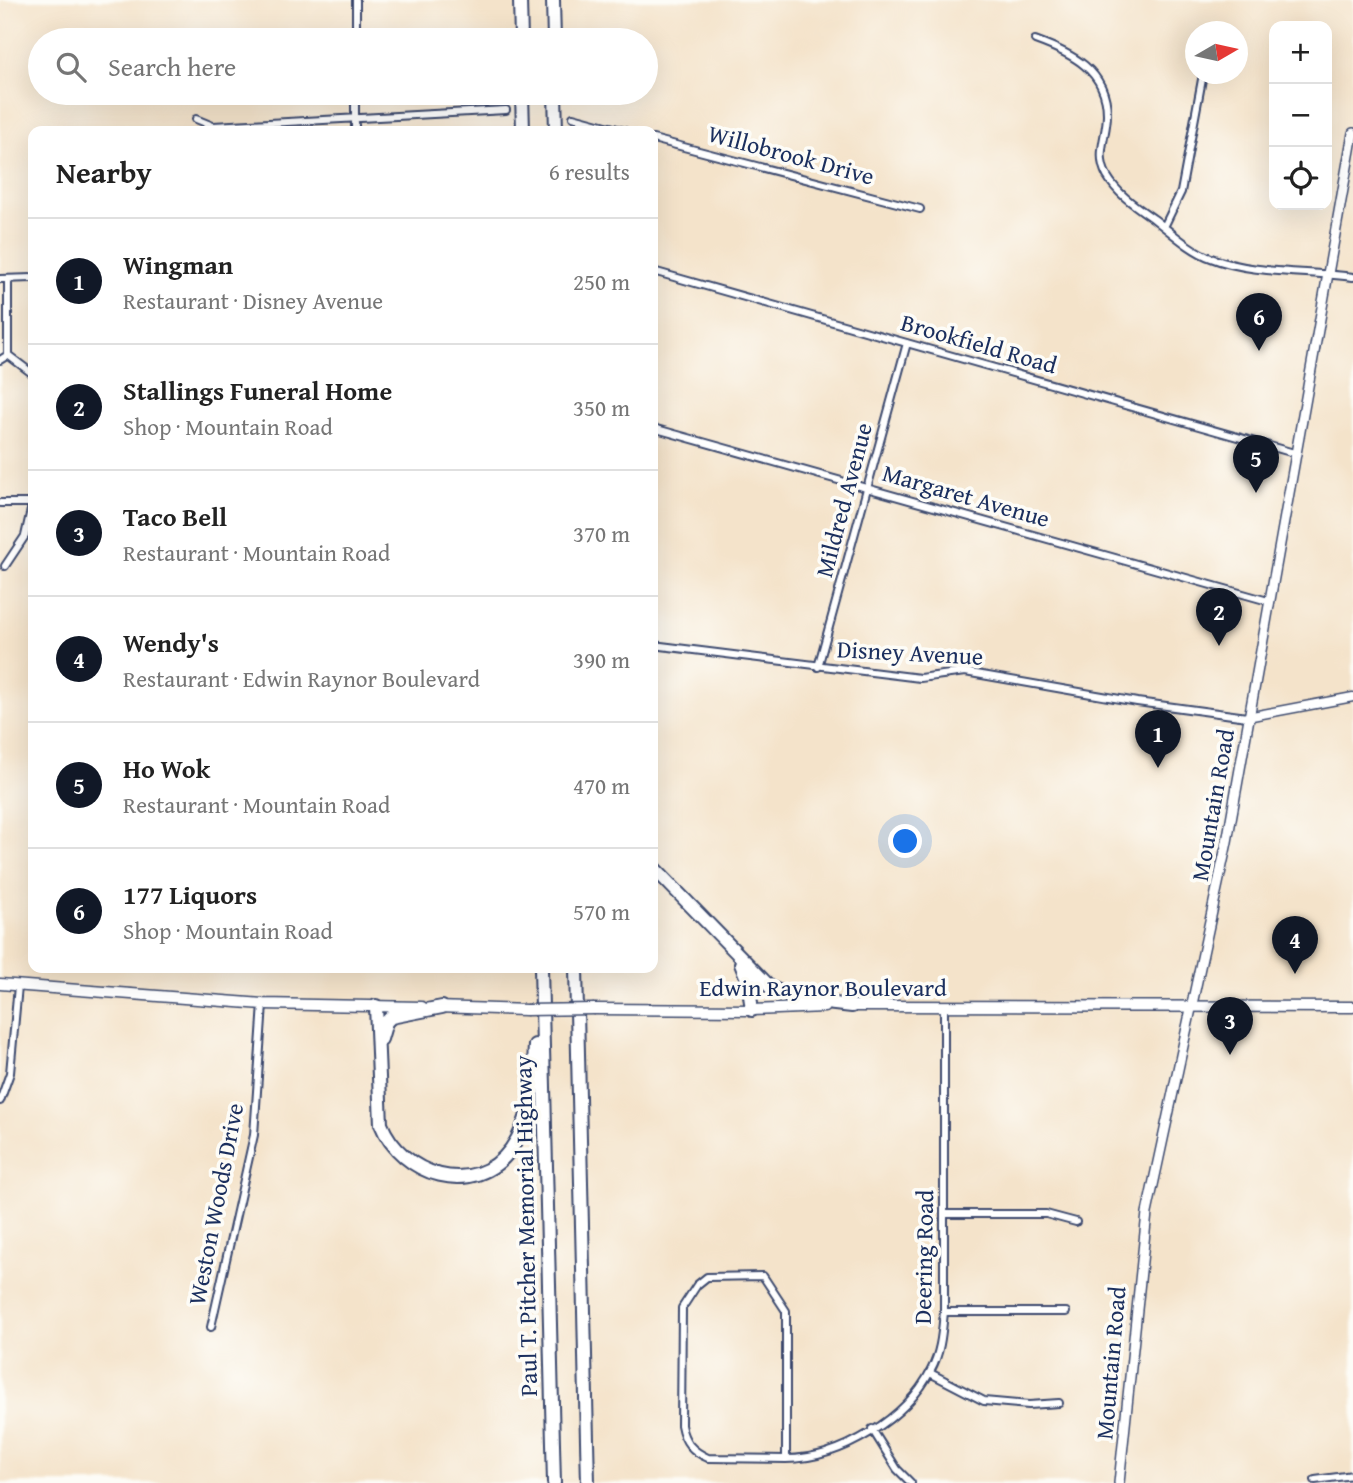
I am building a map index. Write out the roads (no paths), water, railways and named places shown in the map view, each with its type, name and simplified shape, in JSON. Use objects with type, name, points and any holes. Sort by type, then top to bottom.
[{"type":"highway","points":[[520,0],[521,28]]},
{"type":"highway","points":[[553,0],[554,28]]},
{"type":"highway","points":[[522,105],[523,126]]},
{"type":"highway","points":[[555,105],[556,126]]},
{"type":"highway","points":[[658,872],[771,988],[783,995],[852,1006]]},
{"type":"highway","points":[[738,957],[748,981],[752,1010]]},
{"type":"highway","points":[[442,1007],[391,1017],[381,1032],[378,1109],[386,1136],[394,1148],[414,1166],[438,1175],[454,1177],[485,1171],[510,1151],[526,1122],[533,1084],[540,973]]},
{"type":"highway","name":"Paul T. Pitcher Memorial Highway","points":[[540,973],[554,1483]]},
{"type":"highway","points":[[576,973],[588,1483]]},
{"type":"highway","points":[[376,1006],[379,1056]]},
{"type":"main road","name":"Mountain Road","points":[[1119,1483],[1147,1213],[1227,842],[1326,274],[1350,169],[1353,133]]},
{"type":"main road","name":"Edwin Raynor Boulevard","points":[[0,984],[262,1004],[526,1010],[752,1010],[852,1006],[1353,1007]]},
{"type":"street","points":[[356,0],[356,28]]},
{"type":"street","points":[[1035,40],[1080,59],[1097,79],[1107,115],[1101,146],[1108,177],[1130,203],[1208,257],[1230,264],[1353,277]]},
{"type":"street","points":[[1164,227],[1181,192],[1201,84]]},
{"type":"street","points":[[355,105],[355,126]]},
{"type":"street","points":[[196,120],[213,126],[506,110]]},
{"type":"street","points":[[573,117],[606,126]]},
{"type":"street","name":"Willobrook Drive","points":[[658,140],[920,209]]},
{"type":"street","name":"Brookfield Road","points":[[658,272],[1294,453]]},
{"type":"street","points":[[0,279],[28,278]]},
{"type":"street","points":[[8,279],[8,355]]},
{"type":"street","name":"Mildred Avenue","points":[[818,667],[907,343]]},
{"type":"street","points":[[0,360],[8,355]]},
{"type":"street","points":[[8,355],[28,370]]},
{"type":"street","name":"Margaret Avenue","points":[[658,429],[1268,601]]},
{"type":"street","points":[[0,503],[28,502]]},
{"type":"street","points":[[5,566],[25,536],[28,523]]},
{"type":"street","name":"Disney Avenue","points":[[658,646],[920,678],[965,672],[1137,702],[1247,717]]},
{"type":"street","points":[[1247,717],[1353,697]]},
{"type":"street","points":[[0,1101],[10,1073],[18,986]]},
{"type":"street","name":"Weston Woods Drive","points":[[211,1327],[254,1135],[262,1004]]},
{"type":"street","name":"Deering Road","points":[[786,1459],[786,1311],[763,1276],[707,1277],[697,1285],[681,1314],[681,1425],[686,1441],[696,1453],[708,1458],[786,1459],[825,1451],[872,1429],[905,1406],[930,1373],[941,1342],[944,1312],[944,1008]]},
{"type":"street","points":[[944,1214],[1046,1214],[1076,1222]]},
{"type":"street","points":[[944,1312],[1066,1312]]},
{"type":"street","points":[[930,1373],[984,1401],[1029,1405],[1059,1403]]},
{"type":"street","points":[[872,1429],[897,1469],[911,1483]]},
{"type":"street","points":[[1315,1480],[1353,1475]]},
{"type":"place","name":"177 Liquors","points":[[1259,351]]},
{"type":"place","name":"Ho Wok","points":[[1256,493]]},
{"type":"place","name":"Stallings Funeral Home","points":[[1219,646]]},
{"type":"place","name":"Wingman","points":[[1158,768]]},
{"type":"place","name":"Wendy's","points":[[1295,974]]},
{"type":"place","name":"Taco Bell","points":[[1230,1055]]}]
